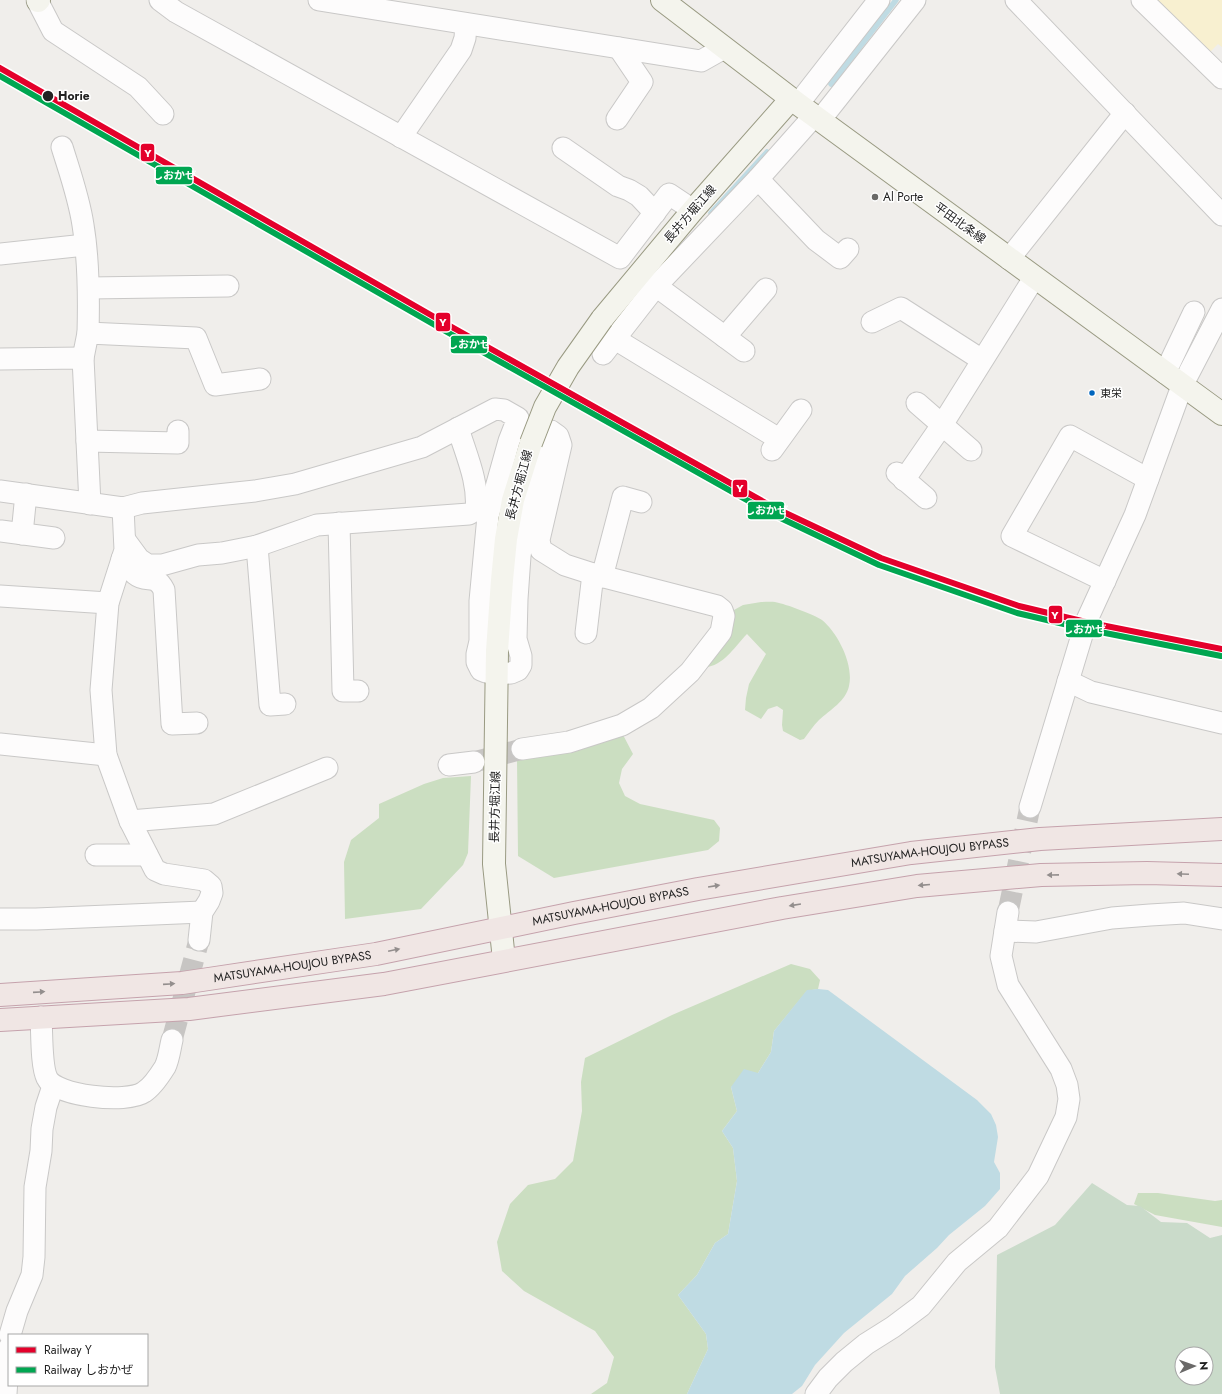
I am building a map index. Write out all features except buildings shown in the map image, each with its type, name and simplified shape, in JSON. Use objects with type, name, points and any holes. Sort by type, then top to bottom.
[{"type":"highway","name":"MATSUYAMA-HOUJOU BYPASS","points":[[0,995],[182,983],[376,954],[698,889],[911,853],[1040,840],[1222,829]]},
{"type":"highway","points":[[0,1020],[189,1009],[384,984],[782,908],[916,886],[1040,875],[1148,872],[1222,875]]},
{"type":"main road","name":"平田北条線","points":[[662,0],[805,110],[1222,414]]},
{"type":"main road","name":"長井方堀江線","points":[[504,960],[494,864],[496,674],[506,539],[513,500],[531,443],[545,407],[568,367],[602,319],[693,210],[805,110]]},
{"type":"street","points":[[38,0],[53,31],[138,87],[162,114]]},
{"type":"street","points":[[160,0],[176,12],[620,258],[669,194],[693,210]]},
{"type":"street","points":[[319,0],[347,2],[466,24],[701,61],[724,48]]},
{"type":"street","points":[[805,110],[915,0]]},
{"type":"street","points":[[1016,0],[1222,215]]},
{"type":"street","points":[[1142,0],[1222,78]]},
{"type":"street","points":[[801,410],[775,445],[609,347],[656,286],[758,180],[877,1]]},
{"type":"street","points":[[401,137],[460,50],[465,38],[466,24]]},
{"type":"street","points":[[617,119],[642,82],[619,48]]},
{"type":"street","points":[[1009,259],[1125,113]]},
{"type":"street","points":[[62,147],[77,195],[84,225],[89,288],[88,333],[83,358],[90,504]]},
{"type":"street","points":[[563,148],[618,186],[639,196],[655,213]]},
{"type":"street","points":[[758,180],[816,240],[840,258],[848,249]]},
{"type":"street","points":[[0,254],[85,245]]},
{"type":"street","points":[[926,498],[901,476],[942,425],[1034,278]]},
{"type":"street","points":[[89,288],[228,286]]},
{"type":"street","points":[[656,286],[744,351]]},
{"type":"street","points":[[725,337],[766,290]]},
{"type":"street","points":[[872,322],[901,308],[982,360]]},
{"type":"street","points":[[1173,379],[1222,309]]},
{"type":"street","points":[[1030,807],[1086,622],[1135,515],[1148,479],[1173,379],[1194,312]]},
{"type":"street","points":[[88,333],[196,338],[215,385],[260,379]]},
{"type":"street","points":[[0,359],[83,358]]},
{"type":"street","points":[[917,403],[971,450]]},
{"type":"street","points":[[0,491],[123,508],[142,503],[255,491],[295,484],[422,447],[495,409],[504,410],[518,418],[550,431],[558,436],[562,445],[539,540],[541,550],[565,565],[598,576],[717,606],[722,610],[724,616],[721,632],[684,677],[651,708],[622,725],[569,742],[522,748]]},
{"type":"street","points":[[518,418],[509,440],[488,516],[480,601],[480,641],[476,662],[481,670],[496,674],[511,673],[518,670],[521,665],[521,656],[516,639],[520,556],[533,484],[550,431]]},
{"type":"street","points":[[123,550],[148,565],[162,565],[198,555],[222,553],[257,546],[317,525],[469,514],[476,510],[477,497],[475,481],[458,428]]},
{"type":"street","points":[[87,441],[178,443],[178,430]]},
{"type":"street","points":[[1105,581],[1012,536],[1070,436],[1148,479]]},
{"type":"street","points":[[26,494],[11,532],[54,538]]},
{"type":"street","points":[[586,633],[598,576],[622,498],[641,502]]},
{"type":"street","points":[[123,508],[123,550],[108,603],[102,690],[106,755],[130,821],[155,870],[164,874],[204,880],[211,886],[212,893],[202,912],[199,940]]},
{"type":"street","points":[[339,523],[343,691],[358,691]]},
{"type":"street","points":[[257,546],[270,705],[285,704]]},
{"type":"street","points":[[123,550],[136,575],[148,579],[156,579],[161,583],[164,590],[172,724],[197,723]]},
{"type":"street","points":[[0,596],[108,603]]},
{"type":"street","points":[[1068,681],[1091,692],[1222,723]]},
{"type":"street","points":[[0,744],[106,755]]},
{"type":"street","points":[[449,765],[474,762]]},
{"type":"street","points":[[130,821],[214,814],[327,769]]},
{"type":"street","points":[[96,855],[147,855]]},
{"type":"street","points":[[0,920],[202,912]]},
{"type":"street","points":[[816,1394],[828,1378],[844,1362],[866,1344],[893,1327],[921,1306],[957,1262],[998,1228],[1038,1176],[1066,1117],[1069,1099],[1067,1085],[1060,1069],[1008,985],[1001,956],[1006,922],[1036,932],[1112,918],[1150,915],[1184,913],[1222,919]]},
{"type":"street","points":[[40,1017],[44,1068],[47,1078],[53,1086],[66,1091],[105,1098],[129,1097],[143,1093],[165,1066],[172,1040]]},
{"type":"street","points":[[10,1334],[17,1311],[32,1275],[34,1258],[35,1187],[41,1151],[42,1129],[46,1108],[53,1086]]},
{"type":"street","points":[[6,1394],[8,1363]]},
{"type":"green space","points":[[761,602],[775,602],[783,604],[819,618],[834,633],[847,659],[850,678],[845,696],[817,722],[804,739],[800,740],[783,731],[783,710],[777,706],[768,709],[761,719],[745,710],[749,684],[766,654],[747,634],[730,654],[720,662],[708,667],[706,665],[734,610],[743,605]]},
{"type":"green space","points":[[621,731],[633,754],[622,769],[619,783],[625,796],[640,804],[714,820],[720,828],[719,841],[708,850],[554,878],[518,856],[517,759]]},
{"type":"green space","points":[[471,776],[468,853],[463,865],[421,909],[345,919],[344,862],[351,840],[379,818],[379,804],[424,784],[443,778]]},
{"type":"green space","points":[[791,964],[810,969],[820,980],[818,989],[807,991],[774,1031],[771,1052],[758,1073],[731,1087],[737,1111],[722,1131],[733,1148],[737,1181],[728,1234],[715,1243],[697,1275],[678,1295],[706,1334],[708,1349],[687,1394],[591,1394],[607,1383],[614,1357],[595,1331],[524,1291],[502,1271],[497,1242],[510,1204],[528,1185],[555,1179],[573,1161],[582,1111],[581,1082],[585,1058],[672,1015]]},
{"type":"green space","points":[[1092,1183],[1127,1205],[1140,1206],[1161,1222],[1187,1223],[1210,1238],[1222,1235],[1222,1394],[1000,1394],[995,1367],[997,1255],[1055,1225]]},
{"type":"green space","points":[[1138,1193],[1158,1193],[1215,1201],[1222,1200],[1222,1227],[1155,1215],[1134,1204]]},
{"type":"sand","points":[[1155,0],[1222,0],[1222,47],[1218,44],[1210,52]]},
{"type":"water","points":[[807,990],[828,990],[977,1100],[991,1114],[996,1125],[998,1137],[994,1162],[1000,1173],[1000,1189],[985,1206],[949,1235],[937,1248],[905,1276],[892,1294],[844,1333],[815,1365],[802,1386],[792,1394],[687,1394],[708,1349],[706,1334],[678,1295],[697,1275],[715,1243],[728,1234],[737,1181],[733,1148],[722,1131],[737,1111],[731,1087],[744,1069],[758,1073],[771,1052],[774,1031]]},
{"type":"waterway","points":[[831,84],[896,0]]},
{"type":"waterway","points":[[711,213],[767,152]]},
{"type":"tunnel","points":[[474,762],[522,749]]},
{"type":"tunnel","points":[[1008,912],[1030,807]]},
{"type":"tunnel","points":[[172,1040],[199,940]]},
{"type":"rail line","name":"Y","points":[[0,68],[450,326],[773,507],[881,558],[1019,606],[1086,622],[1222,649]]},
{"type":"rail line","name":"しおかぜ","points":[[0,76],[447,332],[770,513],[879,565],[1017,613],[1085,629],[1221,656]]},
{"type":"place","name":"Horie","points":[[48,96]]},
{"type":"place","name":"Al Porte","points":[[875,197]]},
{"type":"place","name":"東栄","points":[[1092,393]]}]
